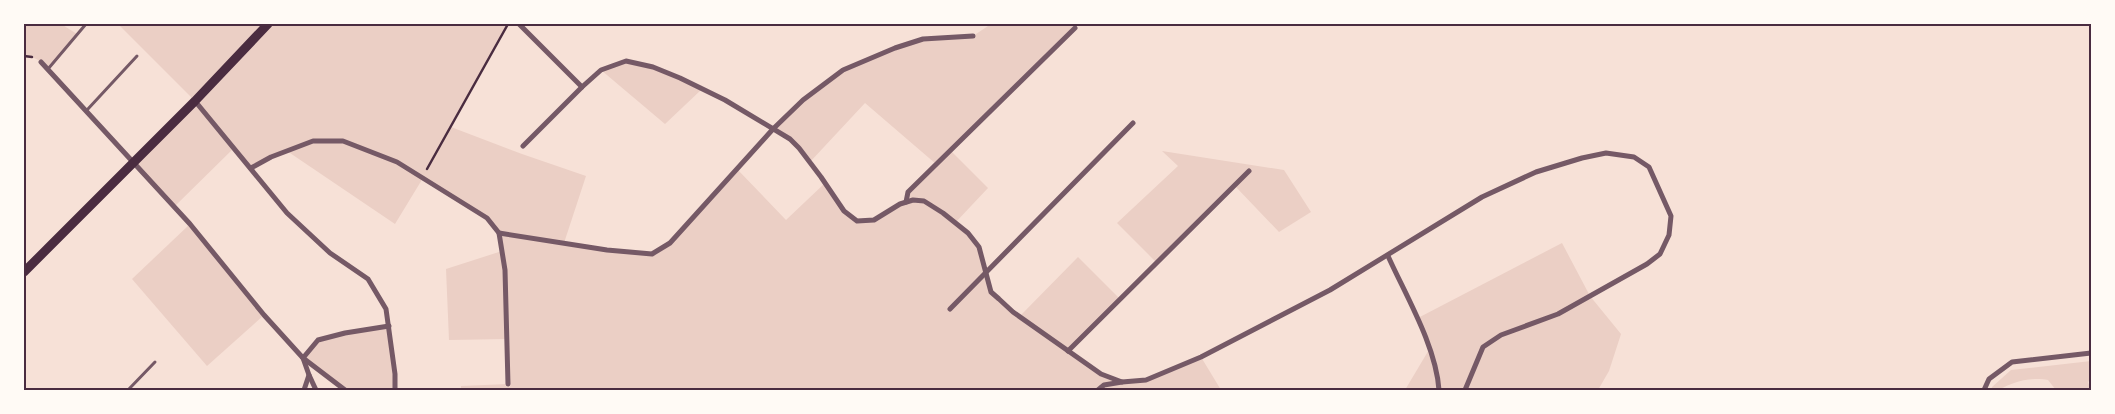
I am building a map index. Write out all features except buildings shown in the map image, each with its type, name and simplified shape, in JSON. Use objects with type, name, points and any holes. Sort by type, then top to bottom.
[{"type":"main road","points":[[24,272],[135,162],[268,24]]},
{"type":"street","points":[[519,24],[582,87]]},
{"type":"street","points":[[906,202],[908,192],[1076,28]]},
{"type":"street","points":[[500,233],[607,250],[652,254],[670,243],[773,129],[803,100],[843,70],[895,48],[924,39],[973,36]]},
{"type":"street","points":[[523,146],[601,70],[626,61],[653,67],[725,100],[773,129],[799,148],[822,177],[844,211],[857,221],[874,220],[913,200],[924,201],[943,213],[962,228],[980,247],[991,292],[1101,374],[1122,382]]},
{"type":"street","points":[[41,62],[190,224],[264,315],[303,358],[345,390]]},
{"type":"street","points":[[195,101],[287,213],[330,253],[368,279],[386,309],[395,374],[395,390]]},
{"type":"street","points":[[950,308],[987,273],[1133,123]]},
{"type":"street","points":[[251,168],[271,157],[313,141],[343,141],[397,162],[488,218],[500,233],[504,270],[508,384]]},
{"type":"street","points":[[1098,390],[1104,386],[1122,382],[1146,380],[1200,357],[1330,290],[1482,197],[1536,172],[1606,153],[1634,157],[1649,167],[1671,216],[1669,235],[1660,254],[1647,264],[1558,314],[1501,335],[1483,347],[1465,390]]},
{"type":"street","points":[[1068,351],[1250,171]]},
{"type":"street","points":[[1388,256],[1430,348],[1438,373],[1440,390]]},
{"type":"street","points":[[303,358],[318,340],[345,333],[388,326]]},
{"type":"street","points":[[1984,390],[1989,379],[2012,362],[2091,353]]},
{"type":"street","points":[[303,358],[316,390]]},
{"type":"street","points":[[304,390],[309,375]]},
{"type":"lane","points":[[48,68],[86,24]]},
{"type":"lane","points":[[87,110],[137,56]]},
{"type":"lane","points":[[128,390],[155,362]]},
{"type":"path","points":[[422,177],[508,24]]},
{"type":"shaded area","points":[[24,24],[61,24],[77,34],[48,69],[37,59],[24,56]]},
{"type":"shaded area","points":[[118,24],[508,24],[451,127],[586,176],[564,243],[652,254],[670,243],[737,169],[786,220],[825,183],[844,210],[859,220],[877,216],[906,202],[906,197],[936,164],[865,103],[810,162],[799,148],[773,129],[803,100],[843,70],[923,39],[973,36],[991,24],[1071,24],[1075,28],[951,151],[988,188],[955,223],[979,247],[991,292],[1020,316],[1078,257],[1120,299],[1068,351],[1094,370],[1116,379],[1128,381],[1141,380],[1165,373],[1201,357],[1221,390],[461,390],[461,386],[508,384],[507,339],[449,340],[446,269],[502,251],[499,233],[488,218],[423,178],[395,224],[287,151],[251,168],[234,148],[175,206],[135,162],[195,101]]},
{"type":"shaded area","points":[[626,61],[653,67],[702,89],[665,124],[601,70]]},
{"type":"shaded area","points":[[1162,151],[1284,170],[1311,212],[1279,232],[1235,186],[1157,263],[1117,223],[1178,166]]},
{"type":"shaded area","points":[[190,224],[264,315],[207,366],[132,279]]},
{"type":"shaded area","points":[[1562,243],[1590,296],[1621,334],[1609,371],[1598,390],[1405,390],[1430,348],[1416,319]]},
{"type":"shaded area","points":[[389,326],[395,390],[345,390],[303,358],[318,340]]},
{"type":"shaded area","points":[[2091,361],[2091,379],[2088,382],[2091,390],[2056,390],[2048,380],[2035,379],[1991,390],[2011,370]]}]
